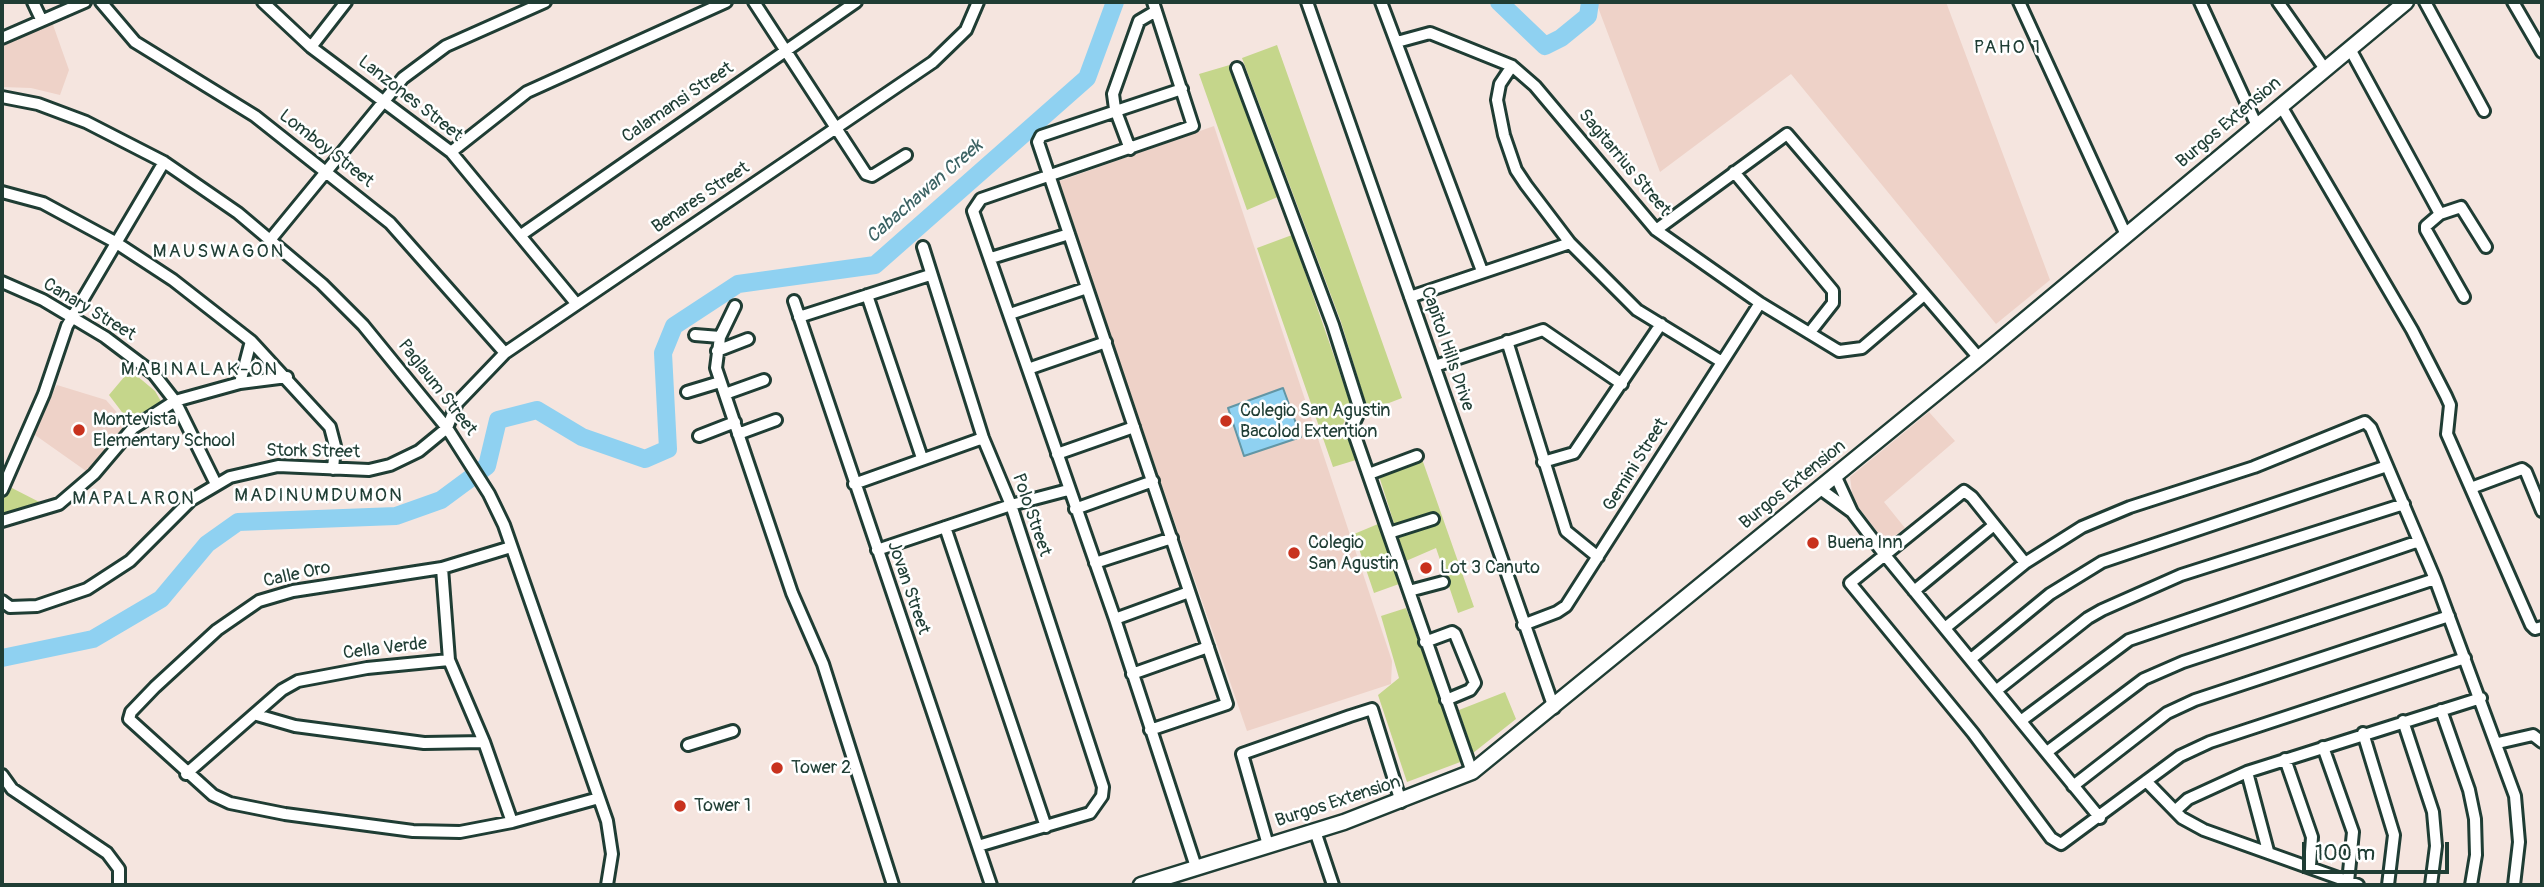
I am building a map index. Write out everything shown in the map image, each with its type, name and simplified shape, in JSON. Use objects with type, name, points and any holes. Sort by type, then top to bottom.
[{"type":"main road","name":"Burgos Extension","points":[[1147,884],[1401,802],[1472,772],[1554,708],[1979,358],[2406,2]]},
{"type":"street","points":[[33,2],[41,19]]},
{"type":"street","points":[[2,38],[85,2]]},
{"type":"street","name":"Lomboy Street","points":[[101,2],[135,42],[256,116],[390,223],[505,353]]},
{"type":"street","name":"Lanzones Street","points":[[263,2],[311,47],[383,98],[451,152],[575,302]]},
{"type":"street","points":[[311,47],[346,2]]},
{"type":"street","points":[[270,240],[383,98],[403,78],[446,46],[545,2]]},
{"type":"street","points":[[451,152],[527,92],[726,2]]},
{"type":"street","points":[[754,2],[869,176],[906,155]]},
{"type":"street","name":"Benares Street","points":[[447,428],[457,403],[505,353],[575,302],[836,129],[956,43],[966,30],[978,2]]},
{"type":"street","name":"Capitol Hills Drive","points":[[1307,2],[1554,708]]},
{"type":"street","points":[[1381,2],[1482,271]]},
{"type":"street","points":[[2019,2],[2126,235]]},
{"type":"street","points":[[2200,2],[2257,126]]},
{"type":"street","points":[[2278,2],[2325,69]]},
{"type":"street","points":[[2425,2],[2484,111]]},
{"type":"street","points":[[2513,2],[2542,51]]},
{"type":"street","name":"Calamansi Street","points":[[521,235],[848,4]]},
{"type":"street","points":[[1130,149],[1115,109],[1113,94],[1139,21],[1155,6],[1193,126],[1130,149],[981,199],[973,211],[1115,619],[1196,867]]},
{"type":"street","name":"Sagitarrius Street","points":[[1397,42],[1430,33],[1512,66],[1535,86],[1656,230],[1760,303],[1811,331],[1839,351],[1862,348],[1924,295]]},
{"type":"street","points":[[2350,49],[2440,214]]},
{"type":"street","points":[[1512,66],[1500,84],[1497,100],[1504,135],[1517,170],[1570,243],[1637,310],[1722,362]]},
{"type":"street","points":[[1237,68],[1359,405],[1360,410],[1353,428],[1472,772]]},
{"type":"street","points":[[1150,730],[1227,704],[1038,142],[1041,136],[1115,109],[1182,89]]},
{"type":"street","name":"Paglaum Street","points":[[2,97],[63,112],[164,162],[270,240],[322,284],[363,325],[447,428],[489,494],[511,547],[599,798],[612,841],[607,885]]},
{"type":"street","points":[[2281,106],[2412,330],[2449,401],[2447,434],[2530,625],[2535,629],[2542,628]]},
{"type":"street","points":[[1656,230],[1787,134],[1979,358]]},
{"type":"street","points":[[2,490],[44,394],[72,317],[164,162]]},
{"type":"street","points":[[1734,172],[1833,291],[1833,303],[1811,331]]},
{"type":"street","points":[[2,192],[43,203],[115,242],[173,280],[251,341],[287,377],[333,432],[333,469]]},
{"type":"street","points":[[2464,297],[2426,230],[2430,222],[2440,214],[2461,207],[2486,247]]},
{"type":"street","points":[[990,258],[1069,234]]},
{"type":"street","points":[[1410,297],[1570,243]]},
{"type":"street","name":"Polo Street","points":[[923,247],[983,438],[1011,505],[1103,787],[1102,796],[1090,813],[1046,827]]},
{"type":"street","points":[[799,317],[930,275]]},
{"type":"street","name":"Canary Street","points":[[2,282],[72,317],[142,363],[175,401],[216,484]]},
{"type":"street","points":[[1010,314],[1087,288]]},
{"type":"street","points":[[867,295],[922,458]]},
{"type":"street","name":"Jovan Street","points":[[794,301],[991,885]]},
{"type":"street","name":"Gemini Street","points":[[1523,625],[1566,606],[1760,303]]},
{"type":"street","points":[[735,306],[720,337],[716,368],[792,593],[823,664],[892,885]]},
{"type":"street","points":[[1543,462],[1574,453],[1661,324]]},
{"type":"street","points":[[1435,366],[1543,330],[1622,384]]},
{"type":"street","points":[[695,335],[720,337]]},
{"type":"street","points":[[717,351],[748,339]]},
{"type":"street","points":[[240,383],[251,341]]},
{"type":"street","points":[[1507,341],[1566,531],[1598,557]]},
{"type":"street","points":[[1028,369],[1106,342]]},
{"type":"street","points":[[2,521],[59,504],[94,474],[133,428],[175,401],[240,383],[287,377]]},
{"type":"street","points":[[724,394],[764,380]]},
{"type":"street","points":[[687,392],[720,382]]},
{"type":"street","points":[[699,436],[776,420]]},
{"type":"street","points":[[1945,628],[2025,563],[2061,538],[2101,518],[2254,467],[2361,422],[2371,428],[2404,504],[2497,743],[2518,818],[2514,885]]},
{"type":"street","points":[[1057,454],[1134,427]]},
{"type":"street","name":"Stork Street","points":[[2,601],[10,607],[37,606],[87,589],[130,561],[191,500],[216,484],[262,468],[301,466],[379,469],[419,451],[447,428]]},
{"type":"street","points":[[854,484],[983,438]]},
{"type":"street","points":[[1369,474],[1418,456]]},
{"type":"street","points":[[1971,659],[2050,594],[2102,562],[2387,466]]},
{"type":"street","points":[[2471,488],[2522,469],[2526,471],[2542,511]]},
{"type":"street","points":[[1835,475],[1852,512],[1884,554],[2100,818]]},
{"type":"street","points":[[1075,509],[1153,481]]},
{"type":"street","points":[[1819,488],[1852,512]]},
{"type":"street","points":[[877,550],[1011,505],[1068,490]]},
{"type":"street","points":[[2025,563],[1968,493],[1959,493],[1850,583],[1973,733],[2051,838],[2061,844],[2066,844],[2180,756],[2210,742],[2465,658]]},
{"type":"street","points":[[1997,690],[2088,618],[2102,610],[2181,575],[2404,504]]},
{"type":"street","points":[[1389,533],[1433,519]]},
{"type":"street","points":[[1914,592],[1994,525]]},
{"type":"street","points":[[945,527],[1046,827],[978,846]]},
{"type":"street","points":[[1095,563],[1172,538]]},
{"type":"street","points":[[2022,720],[2129,640],[2419,541]]},
{"type":"street","name":"Calle Oro","points":[[186,774],[129,719],[129,714],[228,620],[259,601],[293,591],[442,568],[511,547]]},
{"type":"street","points":[[442,568],[449,660]]},
{"type":"street","points":[[2047,752],[2125,691],[2183,662],[2435,579]]},
{"type":"street","points":[[1409,591],[1443,582]]},
{"type":"street","points":[[1115,619],[1189,592]]},
{"type":"street","points":[[2073,786],[2149,725],[2176,708],[2449,616]]},
{"type":"street","points":[[1425,642],[1452,632],[1475,683],[1470,690],[1446,700]]},
{"type":"street","points":[[1132,674],[1208,647]]},
{"type":"street","name":"Cella Verde","points":[[186,774],[257,715],[282,690],[298,681],[367,668],[449,660],[484,742],[512,822]]},
{"type":"street","points":[[2176,810],[2188,799],[2247,772],[2363,733],[2481,698]]},
{"type":"street","points":[[1268,845],[1242,754],[1350,716],[1372,709],[1401,802]]},
{"type":"street","points":[[2441,710],[2469,790],[2475,819],[2476,855],[2471,885]]},
{"type":"street","points":[[257,715],[295,726],[399,740],[450,744],[484,742]]},
{"type":"street","points":[[2403,722],[2433,812],[2436,846],[2431,885]]},
{"type":"street","points":[[688,745],[733,731]]},
{"type":"street","points":[[2363,733],[2394,835],[2388,885]]},
{"type":"street","points":[[2497,743],[2533,735],[2542,742]]},
{"type":"street","points":[[2146,782],[2182,818],[2204,830],[2353,883],[2353,832],[2323,747]]},
{"type":"street","points":[[2285,759],[2312,837],[2310,866]]},
{"type":"street","points":[[2247,772],[2268,851]]},
{"type":"street","points":[[186,774],[213,795],[230,803],[298,816],[439,833],[479,830],[599,798]]},
{"type":"street","points":[[2,775],[18,793],[107,853],[119,869],[119,885]]},
{"type":"street","points":[[1315,831],[1333,885]]},
{"type":"shaded area","points":[[1596,2],[1946,2],[2050,280],[1996,324],[1791,74],[1660,172]]},
{"type":"shaded area","points":[[52,22],[69,70],[60,95],[31,88],[2,87],[2,43]]},
{"type":"shaded area","name":"Colegio San Agustin Bacolod Extention","points":[[1214,126],[1392,661],[1391,684],[1247,731],[1057,182]]},
{"type":"shaded area","name":"Montevista Elementary School","points":[[57,385],[106,400],[128,425],[86,471],[35,435],[36,417]]},
{"type":"shaded area","points":[[1929,412],[1955,441],[1884,502],[1905,528],[1886,543],[1853,500],[1850,477]]},
{"type":"green space","points":[[1277,45],[1402,398],[1368,411],[1341,322],[1242,58]]},
{"type":"green space","points":[[1233,64],[1280,196],[1247,210],[1199,74]]},
{"type":"green space","points":[[1292,235],[1352,408],[1343,424],[1356,460],[1333,467],[1257,248]]},
{"type":"green space","points":[[130,370],[155,391],[162,403],[131,424],[109,395]]},
{"type":"green space","points":[[1422,459],[1474,607],[1458,613],[1436,548],[1406,561],[1379,476]]},
{"type":"green space","points":[[8,486],[53,509],[2,522],[2,504]]},
{"type":"green space","points":[[1378,524],[1399,584],[1374,593],[1354,534]]},
{"type":"green space","points":[[1406,608],[1463,761],[1407,782],[1378,695],[1399,678],[1381,616]]},
{"type":"green space","points":[[1505,692],[1516,719],[1473,753],[1459,710]]},
{"type":"water","points":[[1283,388],[1301,437],[1244,456],[1228,408]]},
{"type":"waterway","name":"Cabachawan Creek","points":[[2,658],[93,639],[161,599],[207,544],[238,522],[396,516],[441,500],[487,466],[498,420],[537,410],[582,437],[645,459],[668,449],[663,353],[674,326],[738,284],[875,265],[1087,78],[1115,2]]},
{"type":"waterway","name":"Cabachawan Creek","points":[[1499,2],[1545,46],[1561,38],[1588,16],[1590,2]]},
{"type":"place","name":"Colegio San Agustin Bacolod Extention","points":[[1226,421]]},
{"type":"place","name":"Montevista Elementary School","points":[[79,430]]},
{"type":"place","name":"Buena Inn","points":[[1813,543]]},
{"type":"place","name":"Colegio San Agustin","points":[[1294,553]]},
{"type":"place","name":"Lot 3 Canuto","points":[[1426,568]]},
{"type":"place","name":"Tower 2","points":[[777,768]]},
{"type":"place","name":"Tower 1","points":[[680,806]]},
{"type":"district","name":"PAHO 1","points":[[2008,48]]},
{"type":"district","name":"MAUSWAGON","points":[[219,252]]},
{"type":"district","name":"MABINALAK-ON","points":[[200,370]]},
{"type":"district","name":"MADINUMDUMON","points":[[319,496]]},
{"type":"district","name":"MAPALARON","points":[[134,499]]}]
